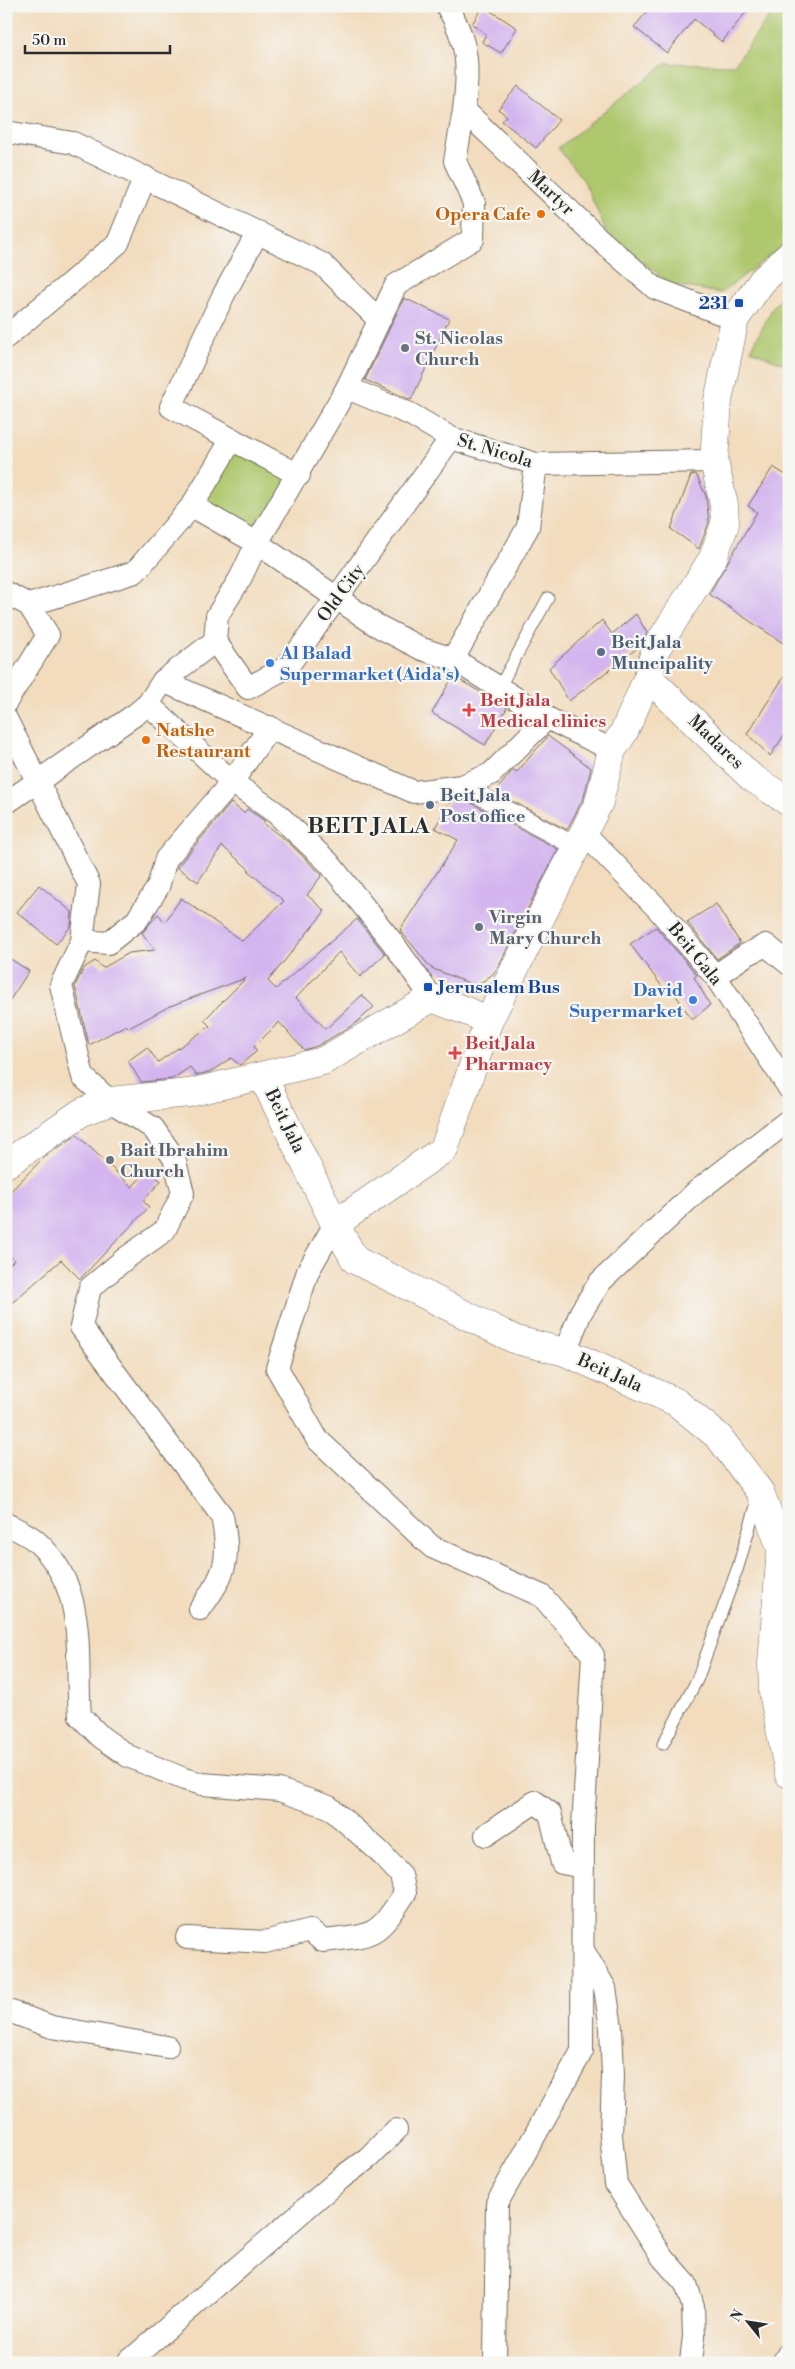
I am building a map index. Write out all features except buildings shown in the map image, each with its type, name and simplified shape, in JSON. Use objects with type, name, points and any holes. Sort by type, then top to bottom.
[{"type":"street","points":[[6,803],[148,704],[163,681],[215,641],[217,616],[241,577],[257,543],[347,388],[396,285],[472,239],[474,203],[455,161],[464,110],[468,72],[460,27],[447,6]]},
{"type":"street","name":"Martyr","points":[[464,110],[598,238],[655,288],[735,319]]},
{"type":"street","points":[[6,132],[73,143],[322,264],[379,320]]},
{"type":"street","points":[[6,337],[118,243],[145,177]]},
{"type":"street","points":[[258,232],[223,296],[171,407],[298,474]]},
{"type":"street","points":[[495,2363],[497,2203],[582,2051],[584,1951],[583,1827],[593,1655],[542,1596],[432,1547],[317,1439],[277,1368],[308,1271],[335,1224],[444,1149],[489,1020],[599,802],[612,750],[624,732],[648,676],[655,650],[712,558],[725,524],[724,506],[714,461],[718,401],[735,319],[762,281],[789,256]]},
{"type":"street","name":"St. Nicola","points":[[347,388],[410,414],[451,438],[536,464],[714,461]]},
{"type":"street","name":"Old City","points":[[215,641],[248,688],[287,667],[451,438]]},
{"type":"street","points":[[28,605],[135,572],[192,506],[232,439]]},
{"type":"street","points":[[453,659],[528,527],[536,464]]},
{"type":"street","points":[[192,506],[257,543],[376,624],[422,649],[453,659],[547,718],[612,750]]},
{"type":"street","points":[[6,593],[28,605],[48,634],[6,702]]},
{"type":"street","name":"Madares","points":[[648,676],[751,777],[789,802]]},
{"type":"street","points":[[163,681],[414,792],[462,786],[491,774],[547,718]]},
{"type":"street","points":[[148,704],[232,782],[276,813],[329,863],[393,943],[432,998],[489,1020]]},
{"type":"street","points":[[6,719],[89,884],[82,941],[61,985],[83,1077],[110,1101],[153,1128],[174,1158],[183,1193],[164,1231],[126,1258],[90,1288],[81,1326],[222,1516],[228,1545],[220,1579],[200,1609]]},
{"type":"street","points":[[82,941],[108,944],[137,920],[158,888],[166,859],[232,782],[270,727]]},
{"type":"street","points":[[462,786],[579,840]]},
{"type":"street","name":"Beit Gala","points":[[579,840],[658,909],[716,976],[789,1088]]},
{"type":"street","points":[[716,976],[746,954],[766,946],[789,964]]},
{"type":"street","points":[[6,1164],[82,1112],[110,1101],[189,1093],[263,1077],[323,1061],[432,998]]},
{"type":"street","name":"Beit Jala","points":[[263,1077],[335,1224],[355,1260],[516,1340],[565,1352],[676,1402],[718,1437],[760,1492],[781,1548],[772,1663],[773,1692],[789,1774]]},
{"type":"street","points":[[565,1352],[581,1312],[600,1282],[696,1192],[789,1120]]},
{"type":"street","points":[[6,1524],[35,1541],[58,1567],[75,1606],[78,1628],[77,1684],[80,1716],[102,1737],[128,1756],[184,1779],[202,1784],[279,1790],[329,1808],[379,1851],[401,1874],[405,1893],[384,1924],[366,1936],[323,1941],[310,1930],[265,1942],[187,1938]]},
{"type":"street","points":[[486,1835],[535,1802],[550,1813],[562,1863],[583,1867]]},
{"type":"street","points":[[584,1951],[605,1988],[611,2028],[613,2074],[611,2134],[616,2184],[658,2252],[686,2284],[693,2306],[694,2336],[691,2362]]},
{"type":"street","points":[[6,2010],[52,2027],[167,2047]]},
{"type":"street","points":[[127,2363],[341,2178],[368,2158],[396,2130]]},
{"type":"street","points":[[783,2363],[789,2353]]},
{"type":"lane","points":[[499,688],[548,598]]},
{"type":"lane","points":[[663,1744],[697,1680],[738,1567],[760,1492]]},
{"type":"green space","points":[[777,6],[789,6],[789,241],[721,293],[672,285],[607,233],[584,181],[558,148],[666,63],[734,65]]},
{"type":"green space","points":[[789,294],[789,366],[751,350],[774,305]]},
{"type":"green space","points":[[232,439],[299,475],[257,543],[192,506]]},
{"type":"place","name":"Opera Cafe","points":[[541,214]]},
{"type":"place","name":"231","points":[[739,303]]},
{"type":"place","name":"St. Nicolas Church","points":[[405,348]]},
{"type":"place","name":"Beit Jala Muncipality","points":[[601,652]]},
{"type":"place","name":"Al Balad Supermarket (Aida's)","points":[[270,663]]},
{"type":"place","name":"Beit Jala Medical clinics","points":[[469,710]]},
{"type":"place","name":"Natshe Restaurant","points":[[146,740]]},
{"type":"place","name":"Beit Jala Post office","points":[[430,805]]},
{"type":"place","name":"Virgin Mary Church","points":[[479,927]]},
{"type":"place","name":"Jerusalem Bus","points":[[428,987]]},
{"type":"place","name":"David Supermarket","points":[[693,1000]]},
{"type":"place","name":"Beit Jala Pharmacy","points":[[455,1053]]},
{"type":"place","name":"Bait Ibrahim Church","points":[[110,1160]]},
{"type":"district","name":"BEIT JALA","points":[[369,826]]}]
